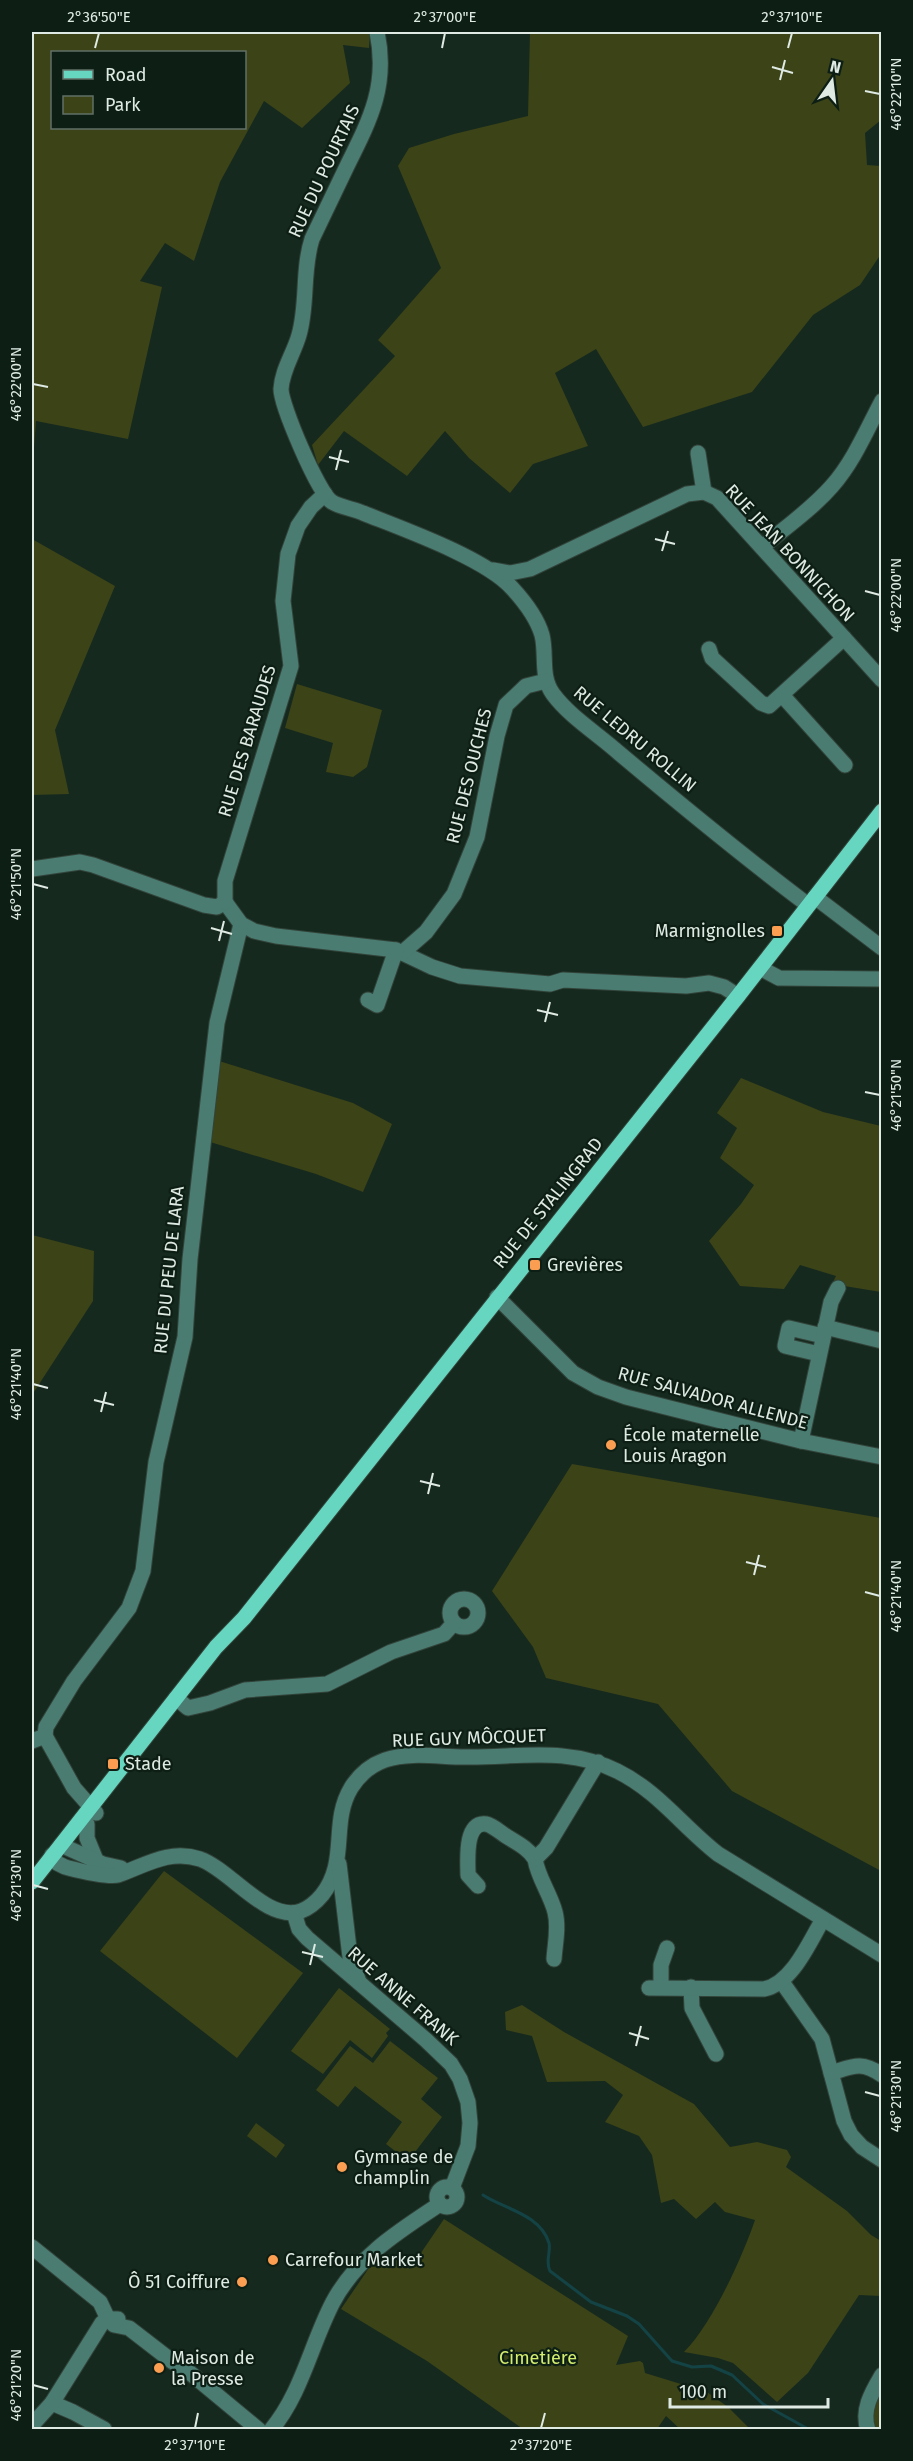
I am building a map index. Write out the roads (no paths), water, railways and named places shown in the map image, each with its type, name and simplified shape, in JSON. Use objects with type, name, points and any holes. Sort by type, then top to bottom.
[{"type":"main road","name":"RUE DE STALINGRAD","points":[[60,1853],[179,1701],[222,1653],[244,1618],[882,811]]},
{"type":"main road","points":[[32,1882],[60,1853]]},
{"type":"main road","points":[[32,1895],[60,1853]]},
{"type":"street","name":"RUE DU POURTAIS","points":[[325,494],[312,472],[283,401],[281,388],[299,335],[303,313],[306,258],[312,238],[374,111],[380,87],[381,62],[377,32]]},
{"type":"street","points":[[762,548],[834,484],[860,445],[882,401]]},
{"type":"street","points":[[698,453],[704,492]]},
{"type":"street","name":"RUE JEAN BONNICHON","points":[[491,570],[510,573],[530,569],[687,494],[704,492],[717,498],[882,680]]},
{"type":"street","points":[[325,494],[333,503],[351,507],[380,519],[491,570],[510,585],[533,615],[541,633],[546,681]]},
{"type":"street","name":"RUE DES BARAUDES","points":[[225,902],[225,881],[291,666],[283,601],[288,554],[298,526],[311,507],[325,494]]},
{"type":"street","points":[[709,650],[712,658],[760,703],[769,706],[844,638]]},
{"type":"street","name":"RUE LEDRU ROLLIN","points":[[546,681],[560,702],[583,722],[811,901],[882,948]]},
{"type":"street","name":"RUE DES OUCHES","points":[[399,952],[426,932],[454,894],[477,837],[497,736],[506,705],[526,686],[546,681]]},
{"type":"street","points":[[782,695],[845,765]]},
{"type":"street","points":[[32,868],[80,862],[204,905],[217,907],[225,902],[241,924],[254,931],[399,952],[432,967],[460,976],[550,984],[563,980],[686,986],[709,983],[724,987],[738,996]]},
{"type":"street","name":"RUE DU PEU DE LARA","points":[[38,1738],[74,1681],[129,1608],[143,1571],[156,1462],[185,1337],[190,1259],[217,1023],[241,924]]},
{"type":"street","points":[[368,1000],[377,1005],[399,952]]},
{"type":"street","points":[[760,968],[779,978],[882,979]]},
{"type":"street","points":[[801,1441],[831,1302],[838,1288]]},
{"type":"street","name":"RUE SALVADOR ALLENDE","points":[[497,1298],[573,1373],[598,1387],[627,1397],[801,1441],[882,1457]]},
{"type":"street","points":[[819,1354],[785,1346],[789,1328],[882,1341]]},
{"type":"street","points":[[179,1701],[188,1707],[210,1703],[245,1690],[327,1683],[391,1652],[444,1634],[454,1623]]},
{"type":"street","points":[[38,1738],[91,1814],[87,1838],[96,1860]]},
{"type":"street","name":"RUE GUY MÔCQUET","points":[[294,1913],[306,1909],[321,1897],[331,1882],[338,1859],[340,1817],[350,1789],[361,1775],[384,1760],[415,1756],[472,1758],[543,1754],[576,1756],[598,1762],[641,1784],[660,1798],[697,1838],[718,1854],[882,1955]]},
{"type":"street","points":[[535,1859],[546,1848],[598,1762]]},
{"type":"street","points":[[478,1886],[468,1875],[469,1839],[473,1829],[479,1825],[488,1824],[530,1851],[535,1859],[537,1870],[557,1920],[554,1959]]},
{"type":"street","points":[[60,1853],[96,1860],[126,1870]]},
{"type":"street","points":[[60,1853],[74,1869],[106,1875],[117,1875],[170,1856],[185,1855],[216,1867],[273,1909],[294,1913]]},
{"type":"street","points":[[338,1859],[350,1957],[359,1982]]},
{"type":"street","name":"RUE ANNE FRANK","points":[[271,2430],[285,2413],[333,2302],[355,2268],[418,2216],[440,2204],[437,2198],[439,2192],[446,2187],[452,2188],[468,2145],[470,2123],[468,2102],[460,2079],[451,2064],[307,1938],[299,1929],[294,1913]]},
{"type":"street","points":[[667,1948],[655,1987],[764,1989],[782,1982],[823,1919]]},
{"type":"street","points":[[782,1982],[822,2039],[844,2121],[851,2135],[862,2147],[882,2160]]},
{"type":"street","points":[[691,1987],[692,2008],[716,2054]]},
{"type":"street","points":[[831,2073],[858,2065],[866,2066],[882,2075]]},
{"type":"street","points":[[32,2247],[100,2302],[117,2324],[189,2372],[258,2430]]},
{"type":"street","points":[[32,2425],[52,2403],[102,2323],[117,2324]]},
{"type":"street","points":[[867,2426],[871,2395],[882,2375]]},
{"type":"street","points":[[52,2403],[104,2429]]},
{"type":"waterway","points":[[483,2195],[520,2213],[538,2225],[549,2243],[550,2271],[591,2302],[627,2316],[639,2324],[672,2361],[692,2367],[711,2366],[732,2375],[763,2404],[810,2430]]},
{"type":"place","name":"Marmignolles","points":[[777,931]]},
{"type":"place","name":"Grevières","points":[[535,1265]]},
{"type":"place","name":"École maternelle Louis Aragon","points":[[611,1445]]},
{"type":"place","name":"Stade","points":[[113,1764]]},
{"type":"place","name":"Gymnase de champlin","points":[[342,2167]]},
{"type":"place","name":"Carrefour Market","points":[[273,2260]]},
{"type":"place","name":"Ô 51 Coiffure","points":[[242,2282]]},
{"type":"place","name":"Maison de la Presse","points":[[159,2368]]},
{"type":"park label","name":"Cimetière","points":[[538,2358]]}]
